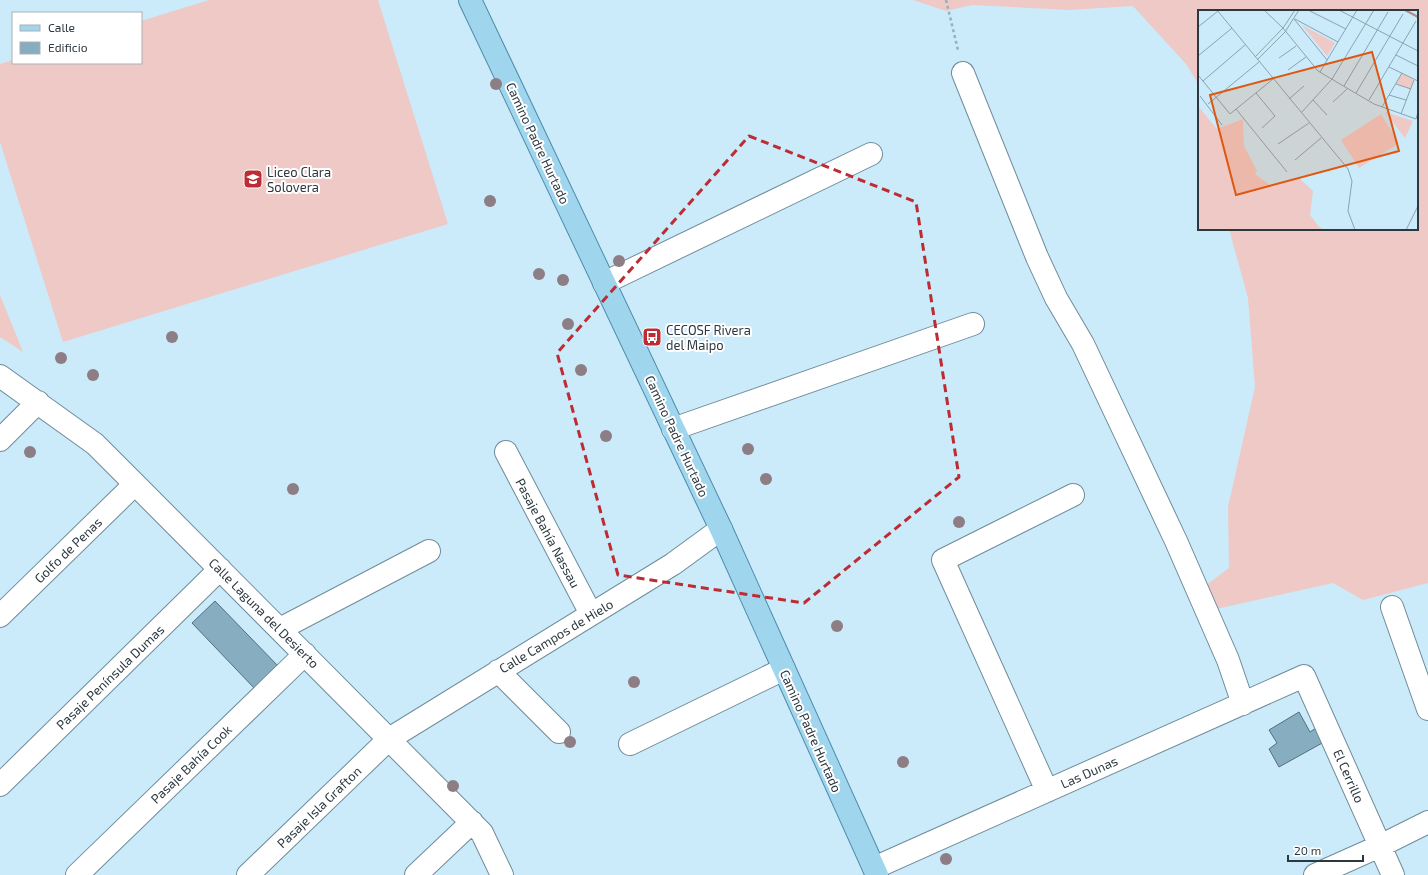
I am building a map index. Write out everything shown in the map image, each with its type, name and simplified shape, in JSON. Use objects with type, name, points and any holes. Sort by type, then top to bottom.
[{"type":"main road","name":"Camino Padre Hurtado","points":[[470,0],[721,529],[875,872]]},
{"type":"street","points":[[963,73],[1037,257],[1056,298],[1083,344],[1176,541],[1228,660],[1243,704]]},
{"type":"street","points":[[604,283],[871,154]]},
{"type":"street","points":[[673,429],[973,324]]},
{"type":"street","name":"Calle Laguna del Desierto","points":[[0,376],[95,444],[472,822],[482,833],[502,875]]},
{"type":"street","points":[[0,440],[38,402]]},
{"type":"street","name":"Pasaje Bahía Nassau","points":[[506,452],[591,614]]},
{"type":"street","name":"Golfo de Penas","points":[[0,616],[135,484]]},
{"type":"street","points":[[1046,791],[942,560],[1073,495]]},
{"type":"street","name":"Calle Campos de Hielo","points":[[389,739],[673,564],[721,529]]},
{"type":"street","points":[[280,629],[429,551]]},
{"type":"street","name":"Pasaje Península Dumas","points":[[0,785],[220,569]]},
{"type":"street","points":[[1392,607],[1428,709]]},
{"type":"street","name":"Pasaje Bahía Cook","points":[[77,875],[305,654]]},
{"type":"street","points":[[630,744],[784,669]]},
{"type":"street","points":[[498,671],[559,732]]},
{"type":"street","name":"Las Dunas","points":[[875,872],[1046,791],[1304,676]]},
{"type":"street","name":"El Cerrillo","points":[[1304,676],[1393,875]]},
{"type":"street","name":"Pasaje Isla Grafton","points":[[248,875],[389,739]]},
{"type":"street","points":[[416,875],[472,822]]},
{"type":"street","points":[[1315,875],[1380,846],[1428,822]]},
{"type":"path","points":[[946,0],[963,73]]},
{"type":"highlighted area","points":[[749,136],[916,202],[959,477],[804,603],[618,575],[557,353]]},
{"type":"shaded area","points":[[209,0],[378,0],[448,224],[63,342],[0,142],[0,64],[12,60],[12,64],[142,64],[142,21]]},
{"type":"shaded area","points":[[913,0],[1428,0],[1428,583],[1363,600],[1333,583],[1207,611],[1205,586],[1229,568],[1228,507],[1255,387],[1248,298],[1229,230],[1418,230],[1418,10],[1198,10],[1198,83],[1186,64],[1133,6],[1069,10],[972,5],[946,11]]},
{"type":"shaded area","points":[[0,295],[23,352],[0,337]]},
{"type":"building","points":[[215,601],[279,667],[256,690],[192,623]]},
{"type":"building","points":[[1299,712],[1310,732],[1316,728],[1324,742],[1279,767],[1269,749],[1277,743],[1269,730]]},
{"type":"place","name":"Liceo Clara Solovera","points":[[253,179]]},
{"type":"place","name":"CECOSF Rivera del Maipo","points":[[652,337]]}]
